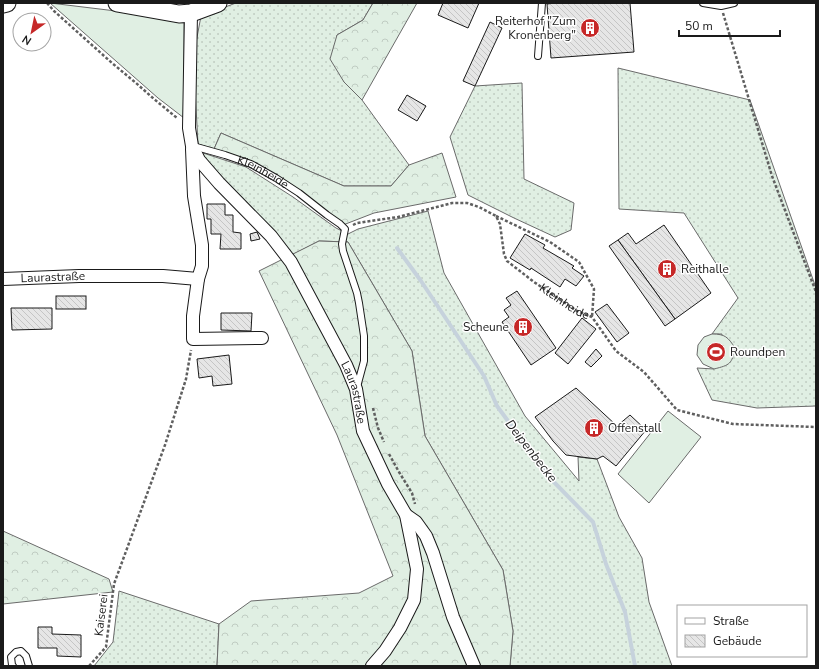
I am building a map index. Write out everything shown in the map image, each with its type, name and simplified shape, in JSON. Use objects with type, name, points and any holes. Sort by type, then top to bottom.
[{"type":"street","points":[[3,4],[7,3]]},
{"type":"street","points":[[117,3],[179,14],[191,13],[212,4]]},
{"type":"street","name":"Laurastraße","points":[[191,13],[189,128],[192,146],[194,196],[202,246],[202,266],[198,279],[193,316],[193,339]]},
{"type":"street","name":"Laurastraße","points":[[192,146],[199,160],[219,183],[271,236],[291,262],[346,365],[356,389],[363,431],[388,484],[406,515],[417,569],[414,600],[400,628],[385,651],[372,666]]},
{"type":"street","name":"Laurastraße","points":[[3,279],[94,276],[163,276],[198,279]]},
{"type":"street","points":[[193,339],[262,338]]},
{"type":"street","points":[[406,515],[416,522],[426,536],[433,553],[453,617],[474,666]]},
{"type":"lane","points":[[538,56],[542,3]]},
{"type":"lane","points":[[703,3],[721,6],[734,3]]},
{"type":"lane","name":"Kleinheide","points":[[192,146],[251,164],[299,193],[345,229]]},
{"type":"lane","points":[[345,229],[342,244],[343,252],[360,303],[364,336],[364,361],[356,389]]},
{"type":"lane","points":[[13,666],[11,657],[16,652],[21,651],[26,656],[29,666]]},
{"type":"path","points":[[47,3],[112,63],[189,128]]},
{"type":"path","points":[[721,6],[772,176],[816,292]]},
{"type":"path","points":[[345,229],[357,223],[398,217],[452,203],[467,203],[479,207],[550,242],[579,262],[594,289],[592,317]]},
{"type":"path","name":"Kleinheide","points":[[496,216],[500,224],[504,254],[507,261],[534,282],[578,311],[592,317],[616,351],[644,372],[677,410],[733,424],[816,427]]},
{"type":"path","name":"Kaiserei","points":[[89,666],[106,647],[114,584],[165,445],[186,379],[193,339]]},
{"type":"path","points":[[373,408],[378,428],[385,446]]},
{"type":"path","points":[[388,452],[398,472],[412,493],[415,503],[416,522]]},
{"type":"green space","points":[[50,3],[116,11],[184,23],[184,118],[158,98]]},
{"type":"green space","points":[[236,3],[373,3],[363,20],[337,35],[344,82],[362,100],[409,165],[391,186],[344,186],[221,133],[214,149],[198,144],[195,89],[195,48],[201,16]]},
{"type":"green space","points":[[373,3],[417,3],[362,100],[344,82],[330,59],[337,35],[363,20]]},
{"type":"green space","points":[[618,68],[750,100],[816,288],[816,406],[757,408],[712,400],[697,368],[714,369],[722,334],[712,334],[738,298],[684,213],[619,209]]},
{"type":"green space","points":[[522,83],[524,179],[574,203],[571,230],[555,237],[468,195],[450,137],[475,86]]},
{"type":"green space","points":[[221,133],[344,186],[391,186],[409,165],[442,153],[456,197],[374,213],[343,225],[297,190],[249,160],[214,149]]},
{"type":"green space","points":[[200,152],[246,167],[293,197],[336,228],[348,234],[358,229],[428,211],[444,273],[525,416],[579,481],[578,457],[597,459],[619,517],[642,558],[649,602],[672,666],[510,666],[513,631],[503,570],[425,436],[412,351],[348,242],[319,241],[292,255]]},
{"type":"green space","points":[[319,241],[348,242],[412,351],[425,436],[503,570],[513,631],[510,666],[217,666],[219,624],[251,601],[359,593],[393,576],[337,435],[259,271]]},
{"type":"green space","name":"Roundpen","points":[[712,334],[726,337],[735,348],[733,357],[727,365],[714,369],[703,364],[697,355],[698,345],[704,337]]},
{"type":"green space","points":[[668,411],[701,437],[649,503],[618,474]]},
{"type":"green space","points":[[3,531],[109,579],[113,592],[3,604]]},
{"type":"green space","points":[[119,591],[219,624],[217,666],[94,666],[113,642]]},
{"type":"building","points":[[443,3],[479,3],[468,28],[438,15]]},
{"type":"building","name":"Reiterhof \"Zum Kronenberg\"","points":[[630,3],[634,52],[551,58],[547,4]]},
{"type":"building","points":[[490,22],[502,28],[475,86],[463,81]]},
{"type":"building","points":[[407,95],[426,106],[417,121],[398,110]]},
{"type":"building","points":[[207,204],[225,204],[225,215],[233,215],[233,232],[241,233],[241,249],[220,249],[221,234],[211,234],[211,219],[207,219]]},
{"type":"building","name":"Reithalle","points":[[664,225],[711,293],[675,319],[618,240],[628,233],[636,244]]},
{"type":"building","points":[[257,232],[260,239],[251,241],[250,234]]},
{"type":"building","points":[[525,234],[545,245],[543,248],[574,266],[572,268],[584,276],[576,286],[565,279],[560,287],[531,268],[530,270],[510,258]]},
{"type":"building","points":[[618,240],[675,319],[665,326],[609,246]]},
{"type":"building","name":"Scheune","points":[[517,291],[556,348],[531,365],[502,322],[509,317],[504,310],[511,305],[506,298]]},
{"type":"building","points":[[56,296],[86,296],[86,309],[56,309]]},
{"type":"building","points":[[607,304],[629,333],[617,342],[595,312]]},
{"type":"building","points":[[11,308],[52,308],[52,329],[12,330]]},
{"type":"building","points":[[221,313],[252,313],[251,331],[221,330]]},
{"type":"building","points":[[582,318],[596,329],[568,364],[555,353]]},
{"type":"building","points":[[596,349],[602,356],[591,367],[585,362]]},
{"type":"building","points":[[229,355],[232,384],[213,386],[212,376],[199,378],[197,359]]},
{"type":"building","name":"Offenstall","points":[[576,388],[617,426],[630,415],[646,430],[616,466],[603,456],[597,459],[566,455],[553,441],[535,417]]},
{"type":"building","points":[[38,627],[52,627],[52,634],[81,635],[81,657],[57,656],[57,648],[38,648]]},
{"type":"waterway","name":"Deipenbecke","points":[[397,248],[421,281],[484,376],[497,406],[549,477],[593,522],[606,564],[625,612],[635,666]]},
{"type":"place","name":"Reiterhof \"Zum Kronenberg\"","points":[[590,28]]},
{"type":"place","name":"Reithalle","points":[[667,269]]},
{"type":"place","name":"Scheune","points":[[523,327]]},
{"type":"place","name":"Roundpen","points":[[716,352]]},
{"type":"place","name":"Offenstall","points":[[594,428]]}]
